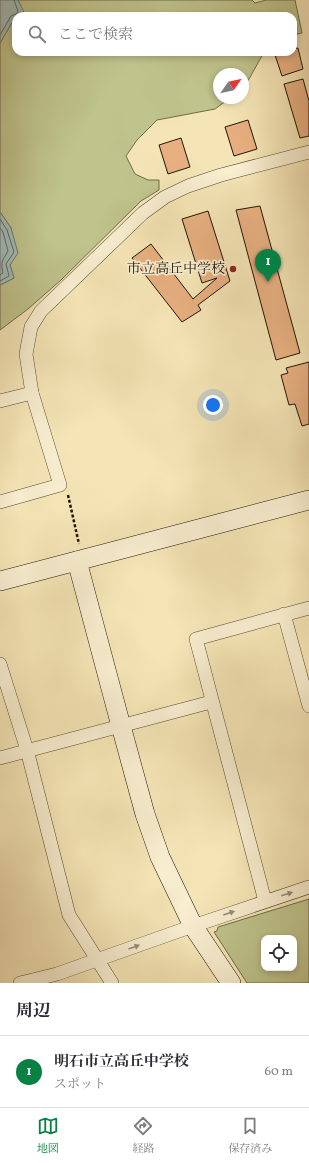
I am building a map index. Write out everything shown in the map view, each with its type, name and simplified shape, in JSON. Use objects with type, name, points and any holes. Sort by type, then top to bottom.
[{"type":"street","points":[[0,502],[60,485],[32,393],[26,354],[31,327],[41,311],[143,213],[165,197],[188,186],[221,175],[309,152]]},
{"type":"street","points":[[0,401],[32,393]]},
{"type":"street","points":[[0,581],[309,500]]},
{"type":"street","points":[[78,561],[120,726],[145,814],[160,857],[193,926],[231,983]]},
{"type":"street","points":[[265,901],[196,639],[309,608]]},
{"type":"street","points":[[284,614],[309,706]]},
{"type":"street","points":[[0,664],[27,750],[69,915],[112,983]]},
{"type":"street","points":[[0,758],[212,702]]},
{"type":"street","points":[[20,983],[58,974],[98,961],[193,926],[309,887]]},
{"type":"path","points":[[60,485],[67,492],[69,500],[79,544],[78,561]]},
{"type":"green space","points":[[18,0],[252,0],[255,3],[266,0],[295,0],[302,33],[297,34],[297,12],[23,12]]},
{"type":"green space","points":[[12,22],[12,56],[262,56],[249,79],[249,68],[213,68],[213,104],[222,104],[215,109],[157,120],[137,140],[126,156],[135,174],[148,180],[159,180],[159,190],[141,201],[61,280],[28,309],[0,330],[0,285],[14,278],[10,265],[11,228],[0,212],[0,43]]},
{"type":"green space","points":[[309,899],[309,983],[247,983],[214,932],[217,931],[218,927]]},
{"type":"water","points":[[0,0],[18,0],[24,12],[12,12],[12,23],[0,43]]},
{"type":"water","points":[[0,212],[11,228],[18,253],[10,265],[14,278],[0,285]]},
{"type":"building","points":[[297,48],[303,69],[282,76],[275,56],[297,56]]},
{"type":"building","points":[[303,79],[309,101],[309,136],[300,138],[284,84]]},
{"type":"building","points":[[248,120],[257,149],[234,156],[225,127]]},
{"type":"building","points":[[181,138],[190,167],[168,174],[159,145]]},
{"type":"building","points":[[260,206],[300,353],[276,360],[236,210]]},
{"type":"building","points":[[208,211],[230,281],[198,305],[201,310],[182,322],[132,258],[151,244],[193,299],[217,278],[202,283],[182,219]]},
{"type":"building","points":[[309,362],[309,424],[302,426],[295,404],[289,405],[281,375],[288,373],[286,368]]},
{"type":"place","name":"市立高丘中学校","points":[[233,269]]},
{"type":"place","name":"明石市立高丘中学校","points":[[268,282]]}]
